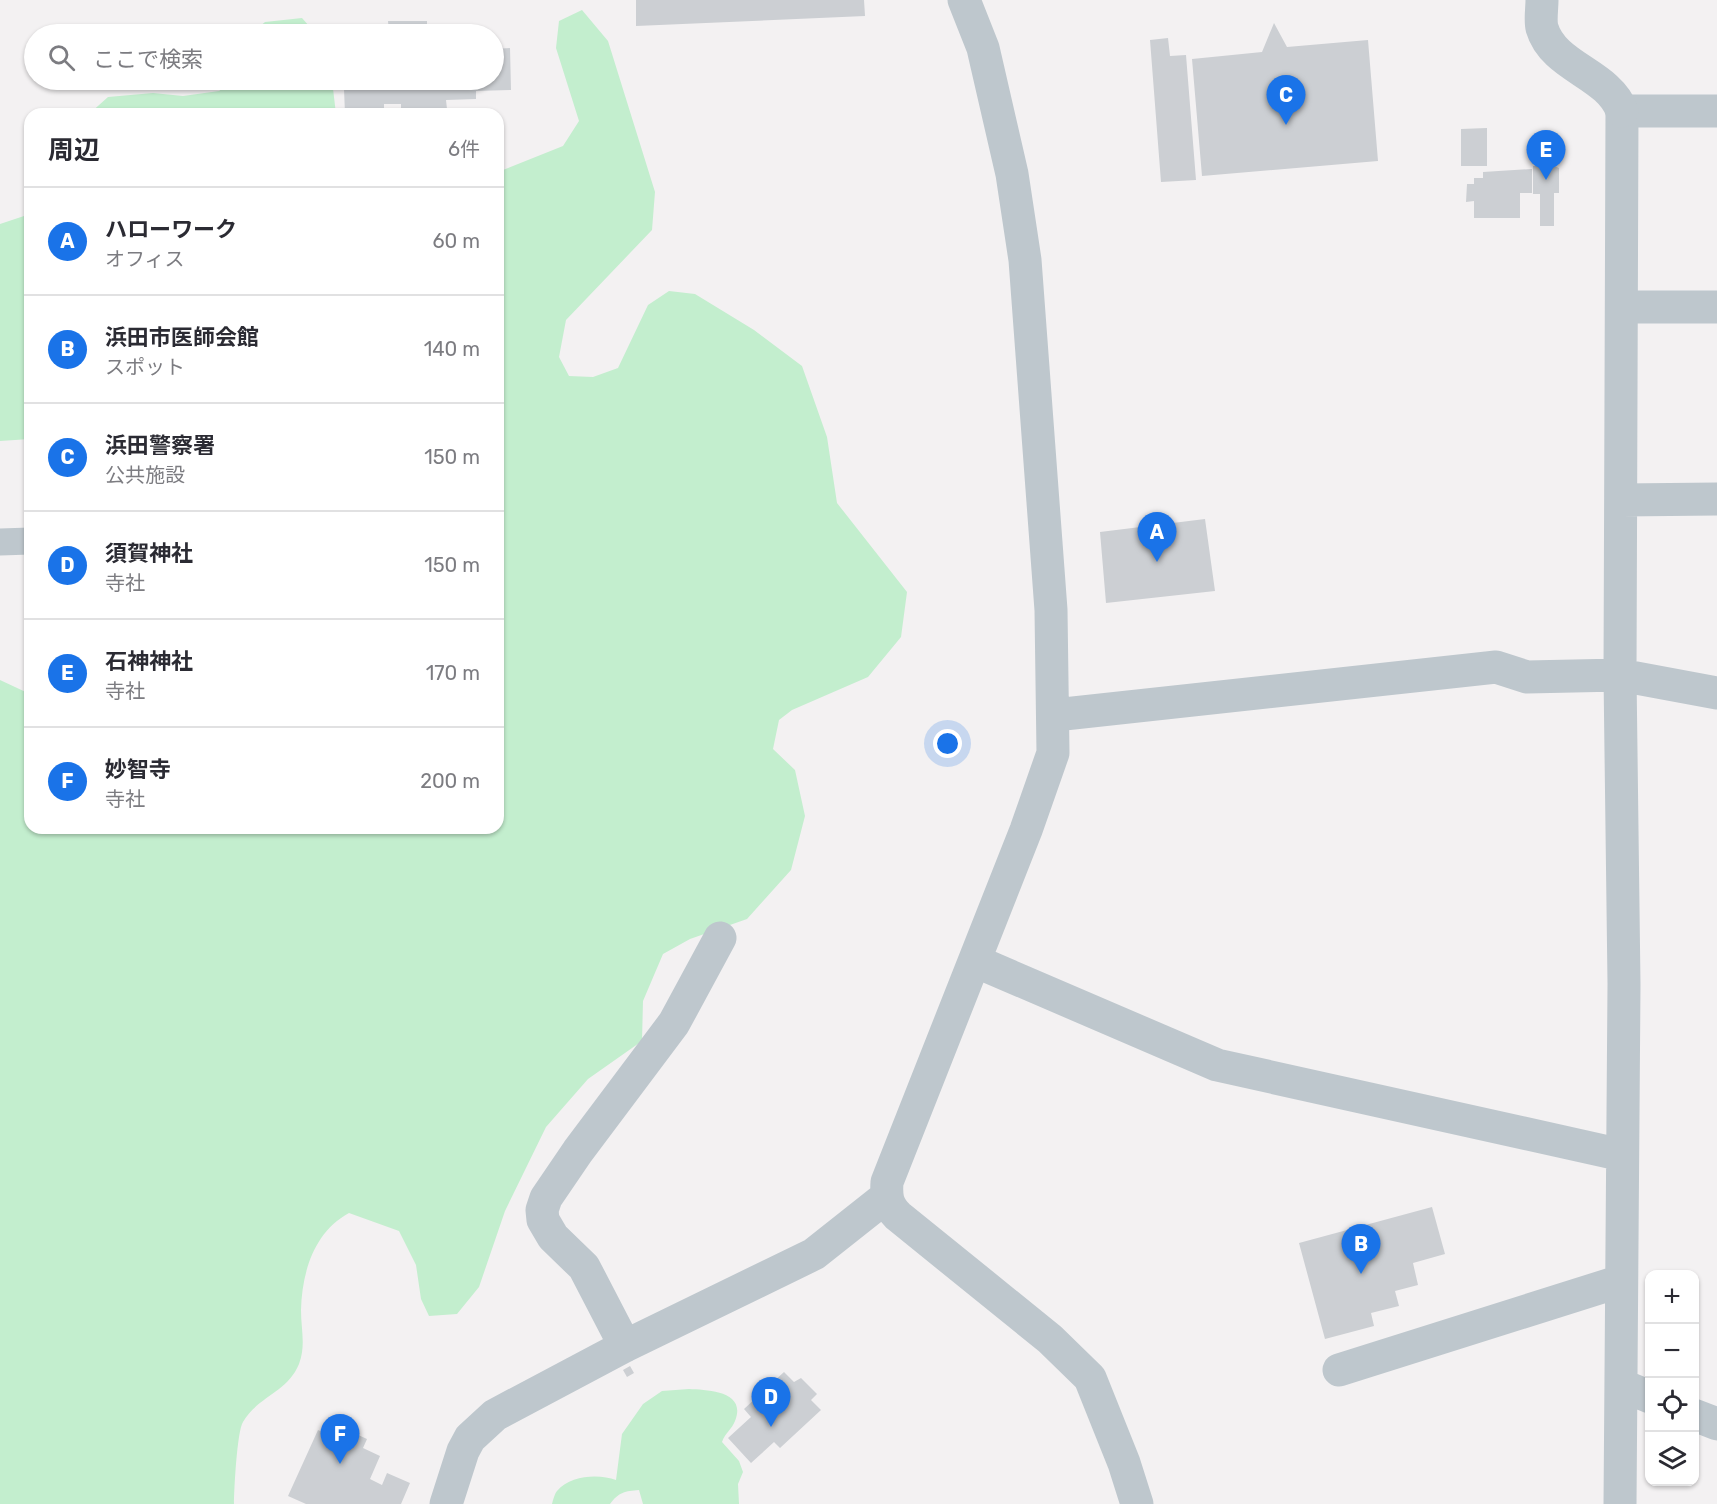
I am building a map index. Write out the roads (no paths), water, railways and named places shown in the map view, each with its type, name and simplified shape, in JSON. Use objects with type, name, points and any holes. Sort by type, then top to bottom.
[{"type":"street","points":[[964,0],[982,48],[1012,174],[1025,260],[1051,610],[1053,753],[975,961],[887,1182],[886,1197],[890,1208],[898,1216],[1050,1339],[1090,1378],[1124,1463],[1137,1504]]},
{"type":"street","points":[[1542,0],[1542,27],[1550,45],[1609,89],[1618,99],[1622,111],[1620,675],[1624,984],[1622,1281],[1635,1391],[1620,1504]]},
{"type":"street","points":[[1622,111],[1717,111]]},
{"type":"street","points":[[1622,308],[1717,308]]},
{"type":"street","points":[[1622,500],[1717,499]]},
{"type":"street","points":[[0,542],[24,542]]},
{"type":"street","points":[[1054,715],[1496,667],[1527,677],[1620,675],[1717,693]]},
{"type":"street","points":[[625,1346],[584,1267],[553,1237],[543,1220],[542,1210],[546,1198],[578,1151],[674,1023],[720,938]]},
{"type":"street","points":[[975,961],[1217,1065],[1622,1155]]},
{"type":"street","points":[[446,1504],[463,1451],[479,1427],[495,1415],[625,1346],[814,1254],[886,1197]]},
{"type":"street","points":[[1339,1370],[1622,1281]]},
{"type":"street","points":[[1699,1417],[1717,1424]]},
{"type":"place","name":"浜田警察署","points":[[1286,125]]},
{"type":"place","name":"石神神社","points":[[1546,180]]},
{"type":"place","name":"ハローワーク","points":[[1157,562]]},
{"type":"place","name":"浜田市医師会館","points":[[1361,1274]]},
{"type":"place","name":"須賀神社","points":[[771,1427]]},
{"type":"place","name":"妙智寺","points":[[340,1464]]}]
